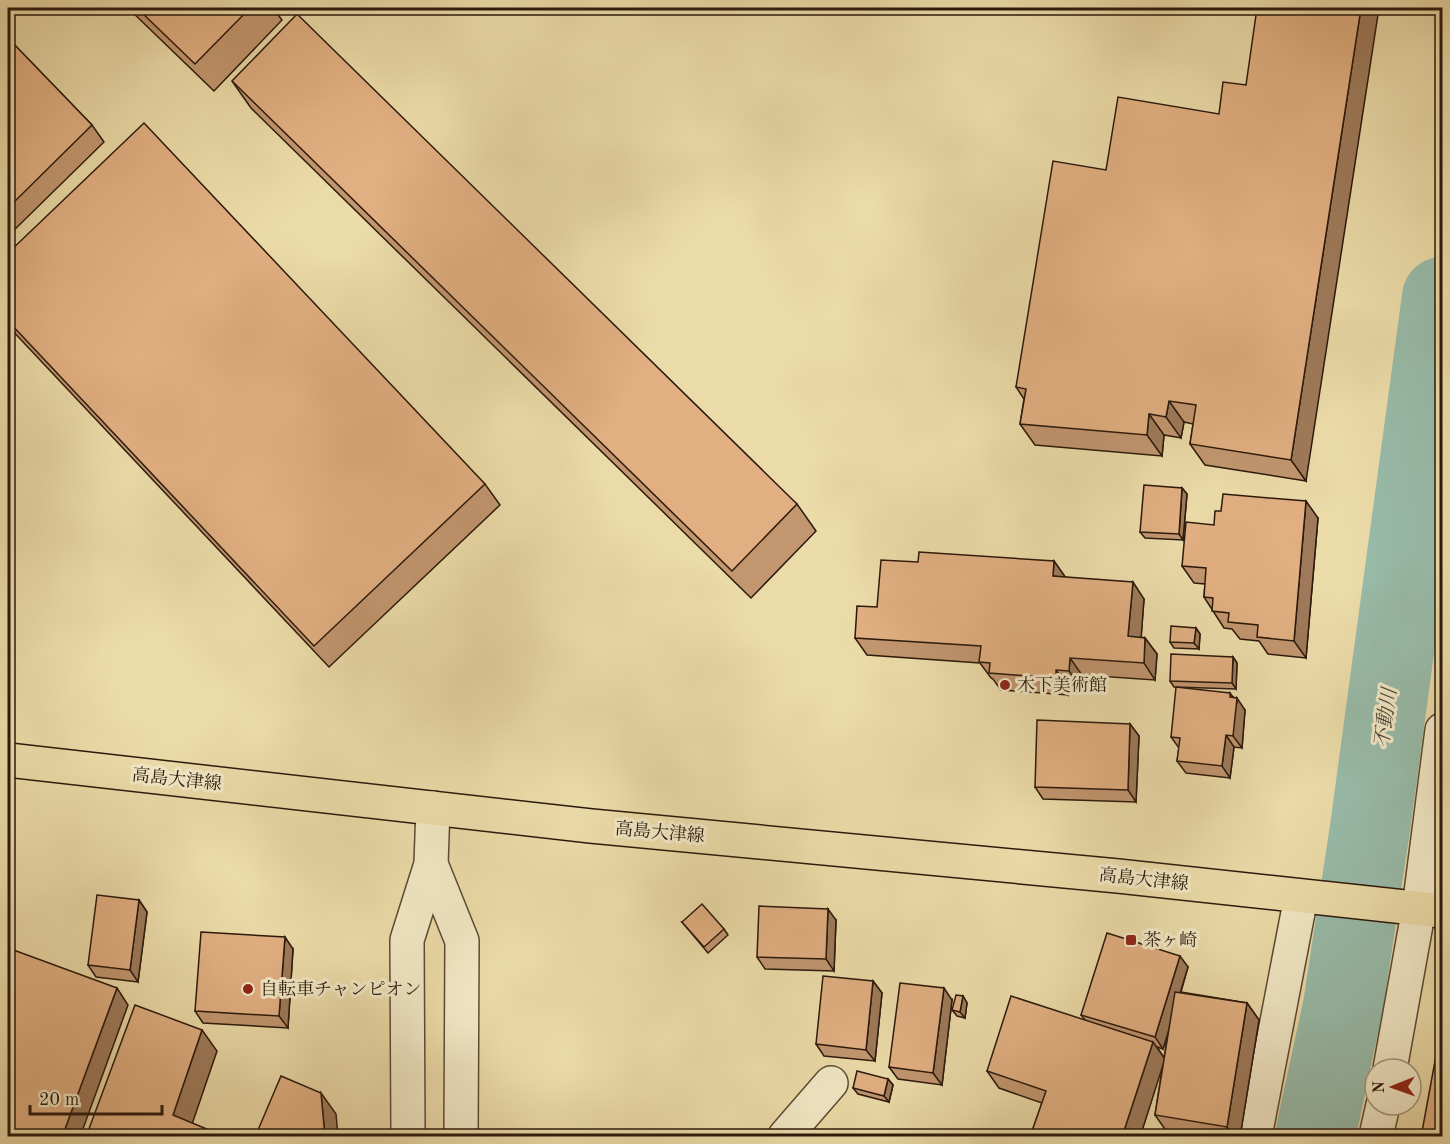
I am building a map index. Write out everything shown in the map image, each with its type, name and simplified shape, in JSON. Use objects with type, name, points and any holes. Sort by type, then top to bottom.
[{"type":"main road","name":"高島大津線","points":[[8,760],[591,826],[1118,876],[1418,908]]},
{"type":"street","points":[[1392,1057],[1418,908],[1443,730]]},
{"type":"street","points":[[408,1137],[407,940],[431,864],[433,808]]},
{"type":"street","points":[[431,864],[462,941],[461,1137]]},
{"type":"street","points":[[1255,1137],[1307,897]]},
{"type":"street","points":[[786,1137],[831,1083]]},
{"type":"street","points":[[1377,1137],[1381,1117]]},
{"type":"building","points":[[137,8],[250,8],[195,64]]},
{"type":"building","points":[[1257,8],[1361,8],[1291,460],[1190,444],[1196,405],[1169,401],[1166,417],[1149,414],[1147,435],[1020,424],[1026,389],[1016,387],[1053,161],[1106,170],[1118,97],[1219,114],[1223,82],[1246,85]]},
{"type":"building","points":[[297,14],[797,504],[732,571],[232,81]]},
{"type":"building","points":[[8,38],[92,125],[8,208]]},
{"type":"building","points":[[144,123],[485,484],[314,646],[8,321],[8,253]]},
{"type":"building","points":[[1144,485],[1182,488],[1179,534],[1140,532]]},
{"type":"building","points":[[1223,494],[1306,501],[1294,641],[1257,637],[1258,625],[1228,622],[1229,613],[1212,611],[1213,598],[1204,597],[1206,568],[1182,566],[1186,522],[1214,525],[1215,511],[1221,511]]},
{"type":"building","points":[[919,552],[1054,561],[1053,576],[1133,582],[1128,636],[1145,638],[1144,663],[1070,658],[1069,671],[1056,670],[1056,678],[989,673],[990,663],[979,662],[981,646],[855,638],[857,606],[877,607],[881,560],[918,562]]},
{"type":"building","points":[[1171,626],[1196,628],[1194,643],[1170,642]]},
{"type":"building","points":[[1171,654],[1233,657],[1232,683],[1170,681]]},
{"type":"building","points":[[1176,687],[1230,693],[1230,697],[1237,698],[1233,736],[1226,735],[1222,766],[1177,761],[1180,738],[1171,737]]},
{"type":"building","points":[[1037,720],[1130,724],[1128,790],[1035,787]]},
{"type":"building","points":[[97,895],[139,900],[130,970],[88,965]]},
{"type":"building","points":[[702,904],[724,929],[704,947],[682,922]]},
{"type":"building","points":[[759,906],[828,909],[826,959],[757,957]]},
{"type":"building","points":[[201,932],[285,937],[279,1016],[195,1011]]},
{"type":"building","points":[[1107,933],[1180,956],[1155,1037],[1081,1015]]},
{"type":"building","points":[[8,948],[117,988],[62,1137],[8,1137]]},
{"type":"building","points":[[823,976],[873,981],[866,1050],[816,1044]]},
{"type":"building","points":[[900,983],[944,988],[933,1073],[889,1067]]},
{"type":"building","points":[[1175,992],[1247,1003],[1227,1127],[1155,1115]]},
{"type":"building","points":[[956,995],[963,996],[960,1012],[952,1010]]},
{"type":"building","points":[[1011,996],[1153,1042],[1122,1137],[1030,1137],[1046,1091],[987,1071]]},
{"type":"building","points":[[135,1005],[202,1030],[173,1115],[226,1137],[86,1137]]},
{"type":"building","points":[[1438,1045],[1443,1046],[1443,1137],[1421,1137]]},
{"type":"building","points":[[857,1071],[888,1079],[884,1096],[853,1088]]},
{"type":"building","points":[[281,1076],[321,1093],[325,1137],[255,1137]]},
{"type":"waterway","name":"不動川","points":[[1315,1136],[1343,1006],[1370,828],[1442,297]]},
{"type":"place","name":"木下美術館","points":[[1005,685]]},
{"type":"place","name":"茶ヶ崎","points":[[1131,940]]},
{"type":"place","name":"自転車チャンピオン","points":[[248,989]]}]
